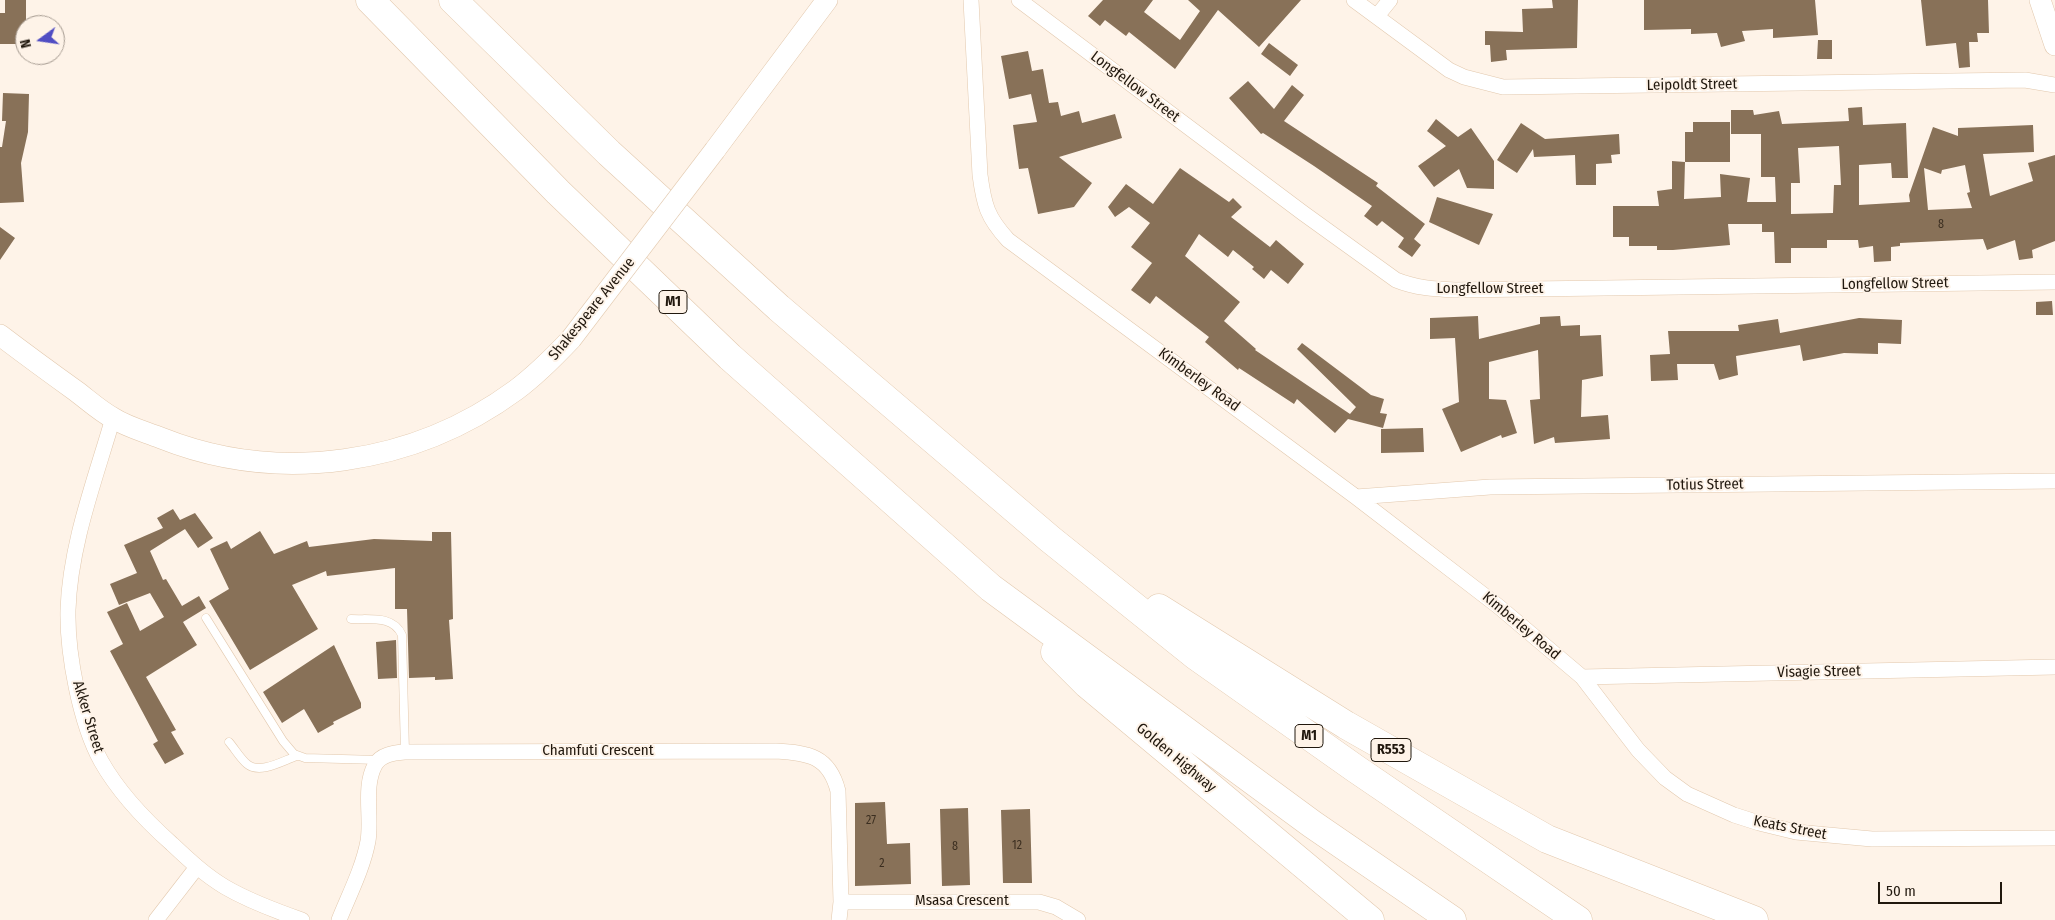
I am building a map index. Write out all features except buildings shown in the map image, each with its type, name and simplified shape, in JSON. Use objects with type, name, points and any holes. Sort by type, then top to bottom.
[{"type":"highway","name":"M1","points":[[370,0],[558,192],[730,357],[991,588],[1312,824],[1452,920]]},
{"type":"highway","name":"M1","points":[[453,0],[609,153],[779,308],[1050,539],[1196,656],[1356,769],[1578,920]]},
{"type":"highway","name":"R553","points":[[1050,539],[1346,725],[1547,839],[1754,920]]},
{"type":"highway","name":"Golden Highway","points":[[991,588],[1087,684],[1370,920]]},
{"type":"street","name":"Shakespeare Avenue","points":[[0,335],[113,418],[174,443],[202,452],[235,459],[294,464],[370,457],[453,429],[477,416],[529,380],[571,339],[827,0]]},
{"type":"street","name":"Kimberley Road","points":[[971,0],[980,174],[983,195],[994,226],[1008,240],[1356,497],[1498,606],[1582,677]]},
{"type":"street","name":"Longfellow Street","points":[[1020,0],[1310,218],[1396,280],[1411,286],[1455,290],[2055,282]]},
{"type":"street","name":"Leipoldt Street","points":[[1354,0],[1449,70],[1464,77],[1503,87],[2025,80],[2055,85]]},
{"type":"street","points":[[1377,16],[1390,0]]},
{"type":"street","points":[[2046,9],[2055,45]]},
{"type":"street","name":"Akker Street","points":[[113,418],[76,546],[68,611],[69,644],[77,690],[89,731],[100,760],[115,782],[146,821],[197,867],[225,886],[250,899],[302,920]]},
{"type":"street","name":"Totius Street","points":[[1356,497],[1490,487],[2055,480]]},
{"type":"street","name":"Visagie Street","points":[[1582,677],[2055,667]]},
{"type":"street","name":"Keats Street","points":[[1582,677],[1638,750],[1665,778],[1687,794],[1710,806],[1759,824],[1796,832],[1872,839],[2055,838]]},
{"type":"street","name":"Chamfuti Crescent","points":[[379,760],[388,755],[405,752],[776,751],[811,755],[823,762],[828,768],[838,792],[841,902],[839,920]]},
{"type":"street","points":[[339,920],[365,852],[368,839],[371,780],[375,765],[379,760]]},
{"type":"street","points":[[156,920],[197,867]]},
{"type":"street","name":"Msasa Crescent","points":[[841,902],[1039,902],[1056,907],[1078,920]]},
{"type":"lane","points":[[206,618],[283,741],[297,756]]},
{"type":"lane","points":[[351,619],[390,621],[398,627],[402,635],[405,752]]},
{"type":"lane","points":[[229,742],[246,764],[254,768],[265,767],[297,756],[379,760]]}]
